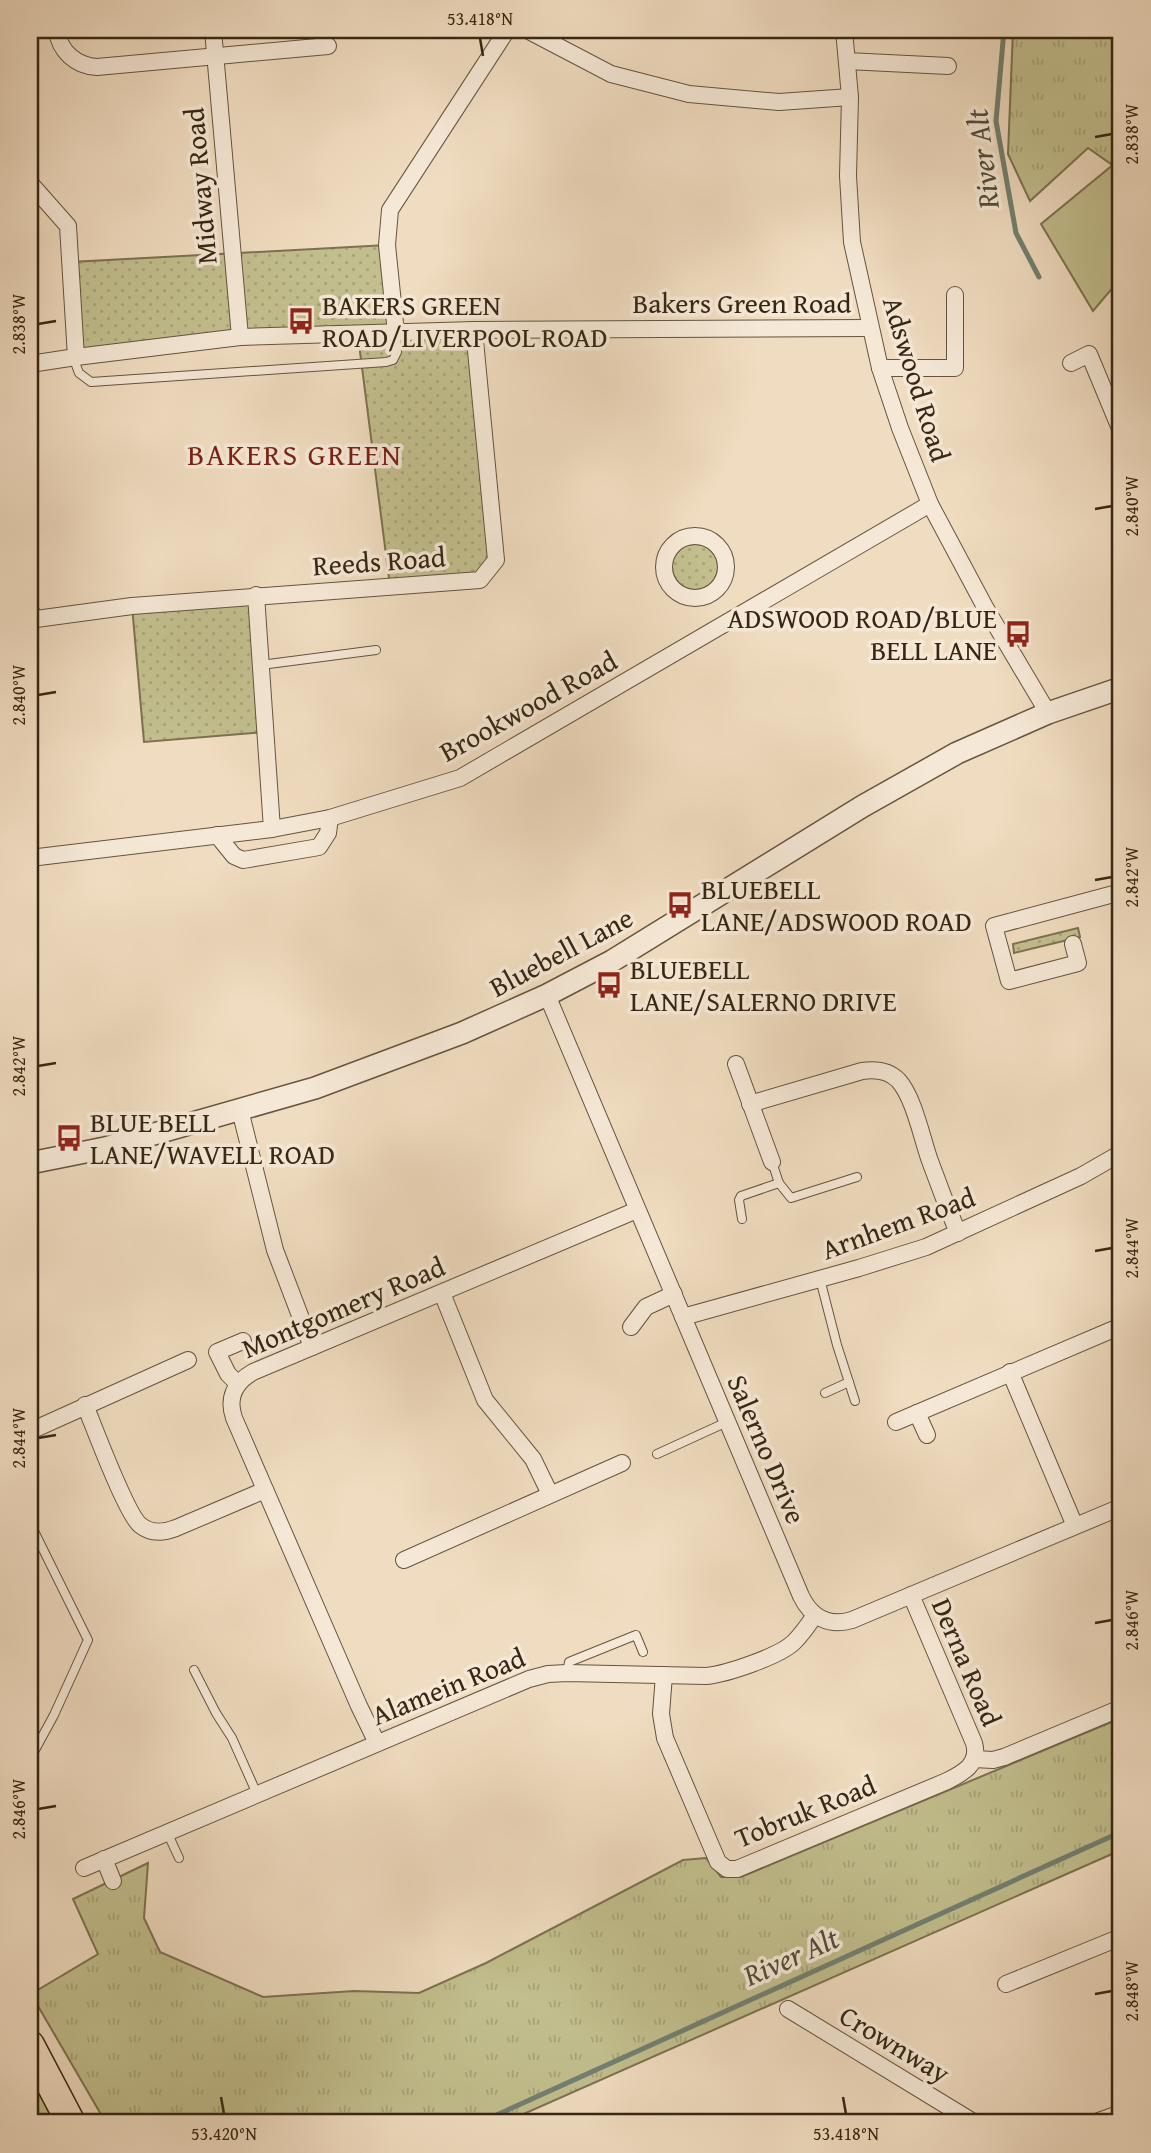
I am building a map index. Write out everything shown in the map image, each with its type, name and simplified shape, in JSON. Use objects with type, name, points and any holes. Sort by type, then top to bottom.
[{"type":"highway","points":[[30,2045],[71,2123]]},
{"type":"street","points":[[57,30],[64,50],[72,60],[87,66],[328,46]]},
{"type":"street","name":"Midway Road","points":[[213,30],[240,337]]},
{"type":"street","points":[[396,332],[387,245],[390,210],[507,30]]},
{"type":"street","points":[[527,30],[611,74],[689,94],[779,102],[850,97]]},
{"type":"street","name":"Adswood Road","points":[[844,30],[850,97],[848,176],[852,242],[880,368],[930,504],[985,607],[1048,713]]},
{"type":"street","points":[[847,61],[948,66]]},
{"type":"street","points":[[30,183],[68,226],[75,357]]},
{"type":"street","points":[[880,368],[955,368],[955,295]]},
{"type":"street","name":"Bakers Green Road","points":[[30,365],[240,337],[474,330],[869,328]]},
{"type":"street","name":"Reeds Road","points":[[30,611],[36,619],[132,606],[256,595],[480,580],[496,560],[474,330]]},
{"type":"street","points":[[1071,363],[1089,354],[1121,431]]},
{"type":"street","name":"Brookwood Road","points":[[30,858],[272,830],[330,818],[460,778],[930,504]]},
{"type":"street","points":[[256,595],[272,830]]},
{"type":"street","points":[[706,597],[724,623]]},
{"type":"street","name":"Bluebell Lane","points":[[30,1163],[105,1148],[240,1110],[315,1088],[420,1051],[547,995],[612,961],[833,824],[979,742],[1048,713],[1121,688]]},
{"type":"street","points":[[217,835],[234,856],[243,860],[319,847],[328,833],[330,818]]},
{"type":"street","points":[[1073,944],[1080,970],[1009,981],[994,926],[1121,892]]},
{"type":"street","name":"Salerno Drive","points":[[547,995],[801,1596],[815,1615]]},
{"type":"street","points":[[736,1064],[772,1162]]},
{"type":"street","points":[[750,1104],[862,1071],[876,1070],[893,1076],[902,1085],[908,1098],[958,1233]]},
{"type":"street","points":[[240,1110],[275,1250],[312,1347]]},
{"type":"street","name":"Arnhem Road","points":[[683,1317],[897,1257],[958,1233],[1081,1176],[1121,1153]]},
{"type":"street","name":"Montgomery Road","points":[[377,1743],[232,1412],[232,1400],[238,1384],[253,1372],[637,1210]]},
{"type":"street","points":[[442,1293],[485,1400],[533,1459],[550,1494]]},
{"type":"street","points":[[631,1327],[646,1307],[674,1294]]},
{"type":"street","points":[[896,1422],[1121,1326]]},
{"type":"street","points":[[238,1384],[228,1374],[217,1352],[243,1341]]},
{"type":"street","points":[[35,1429],[188,1360]]},
{"type":"street","points":[[1010,1372],[1075,1526]]},
{"type":"street","points":[[85,1405],[137,1522],[156,1532],[176,1528],[265,1490]]},
{"type":"street","points":[[917,1413],[927,1435]]},
{"type":"street","points":[[404,1560],[622,1463]]},
{"type":"street","points":[[815,1615],[832,1622],[845,1622],[1121,1507]]},
{"type":"street","name":"Derna Road","points":[[911,1595],[974,1743],[974,1759],[1004,1758],[1121,1708]]},
{"type":"street","name":"Alamein Road","points":[[84,1868],[529,1679],[568,1673],[706,1676],[738,1669],[788,1647],[815,1615]]},
{"type":"street","name":"Tobruk Road","points":[[664,1675],[661,1714],[666,1738],[715,1858],[727,1869],[741,1867],[947,1781],[967,1770],[974,1759]]},
{"type":"street","points":[[104,1859],[113,1881]]},
{"type":"street","points":[[1006,1984],[1121,1937]]},
{"type":"street","name":"Crownway","points":[[788,2009],[975,2123]]},
{"type":"street","points":[[1093,2123],[1121,2113]]},
{"type":"lane","points":[[75,357],[79,373],[91,382],[386,362],[393,360],[397,352],[396,332]]},
{"type":"lane","points":[[261,665],[376,650]]},
{"type":"lane","points":[[772,1162],[779,1183],[791,1198],[857,1177]]},
{"type":"lane","points":[[742,1219],[739,1200],[741,1196],[779,1183]]},
{"type":"lane","points":[[820,1279],[855,1401]]},
{"type":"lane","points":[[825,1392],[849,1382]]},
{"type":"lane","points":[[657,1454],[727,1422]]},
{"type":"lane","points":[[30,1523],[88,1640],[54,1715],[30,1759]]},
{"type":"lane","points":[[568,1673],[569,1662],[636,1635],[643,1652]]},
{"type":"lane","points":[[194,1670],[232,1738],[257,1794]]},
{"type":"lane","points":[[167,1832],[178,1858]]},
{"type":"green space","points":[[1013,30],[1121,30],[1121,171],[1088,148],[1030,201],[1008,154]]},
{"type":"green space","points":[[1114,164],[1121,172],[1121,278],[1093,311],[1041,224]]},
{"type":"green space","points":[[387,245],[396,332],[474,330],[496,560],[480,580],[390,586],[358,336],[76,357],[71,262]]},
{"type":"green space","points":[[695,544],[712,550],[718,567],[712,584],[695,590],[678,584],[672,567],[678,550]]},
{"type":"green space","points":[[256,595],[265,732],[144,742],[132,606]]},
{"type":"green space","points":[[1078,928],[1080,937],[1014,953],[1013,944]]},
{"type":"green space","points":[[1121,1718],[1121,1850],[503,2123],[106,2123],[31,1994],[98,1954],[73,1899],[148,1863],[144,1918],[160,1952],[263,1997],[354,1991],[419,1993],[486,1963],[683,1860],[706,1858],[721,1877],[741,1877]]},
{"type":"green space","points":[[30,2075],[53,2123],[35,2123],[30,2114]]},
{"type":"waterway","name":"River Alt","points":[[1004,30],[996,121],[1016,233],[1039,277]]},
{"type":"waterway","name":"River Alt","points":[[479,2123],[1121,1832]]},
{"type":"place","name":"BAKERS GREEN ROAD/LIVERPOOL ROAD","points":[[301,321]]},
{"type":"place","name":"ADSWOOD ROAD/BLUE BELL LANE","points":[[1018,634]]},
{"type":"place","name":"BLUEBELL LANE/ADSWOOD ROAD","points":[[680,905]]},
{"type":"place","name":"BLUEBELL LANE/SALERNO DRIVE","points":[[609,985]]},
{"type":"place","name":"BLUE BELL LANE/WAVELL ROAD","points":[[69,1138]]},
{"type":"district","name":"BAKERS GREEN","points":[[295,455]]}]
